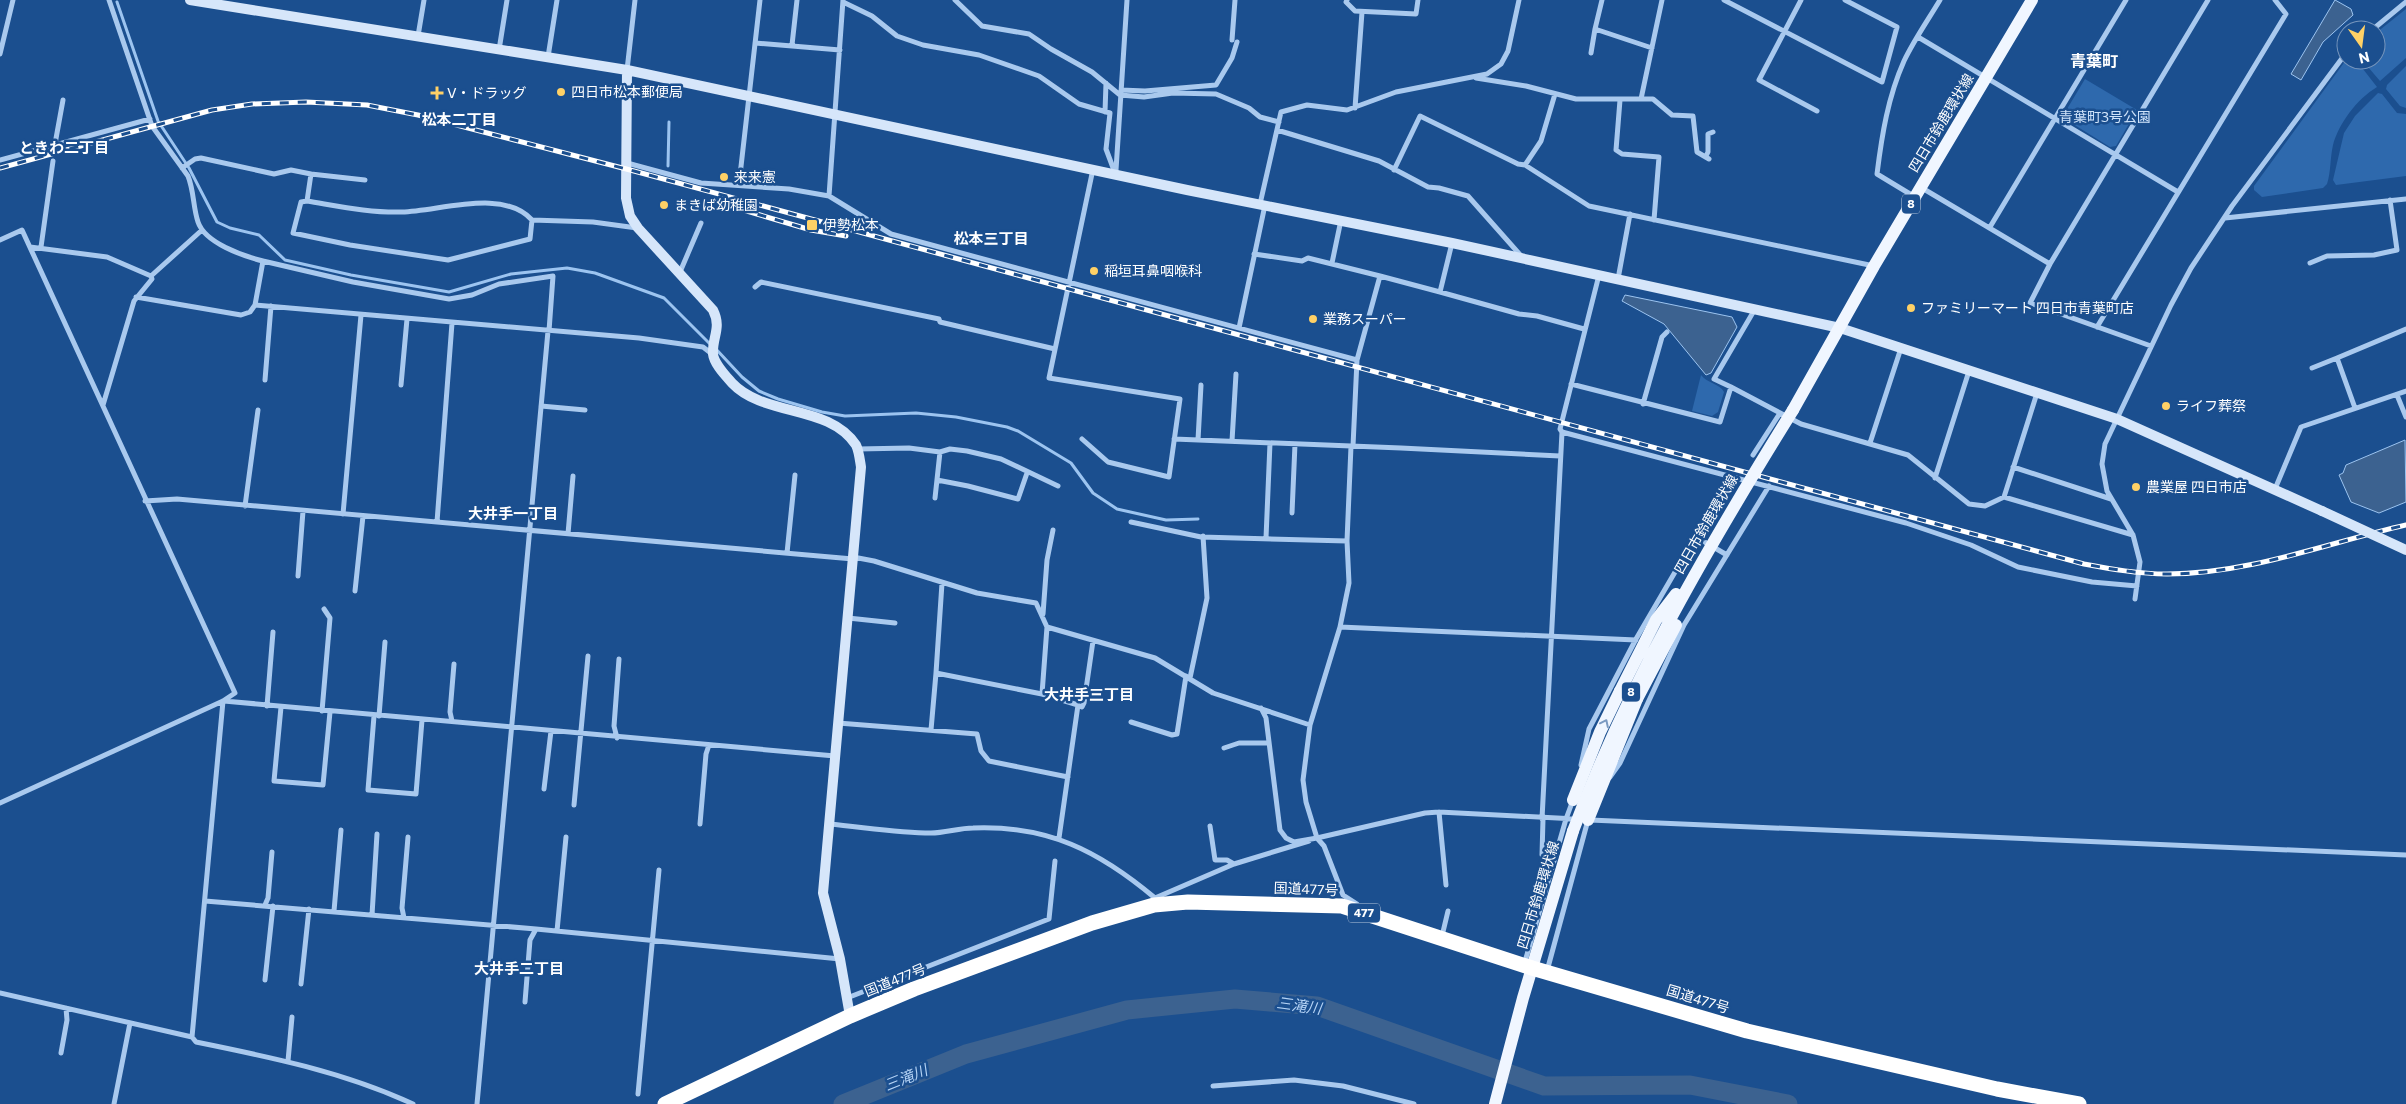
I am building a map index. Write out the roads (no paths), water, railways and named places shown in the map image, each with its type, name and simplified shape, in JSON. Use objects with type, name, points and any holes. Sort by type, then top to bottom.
[{"type":"highway","name":"国道477号","points":[[665,1104],[850,1016],[1038,942],[1155,901],[1342,906],[1534,968],[1747,1031],[1988,1086],[2079,1104]]},
{"type":"main road","name":"四日市鈴鹿環状線","points":[[1495,1104],[1523,998],[1534,968],[1573,831],[1600,761],[1632,691],[1702,560],[1786,412],[1840,328],[1874,266],[2032,0]]},
{"type":"main road","name":"8","points":[[1573,800],[1600,732],[1656,620],[1702,560]]},
{"type":"main road","name":"8","points":[[1588,820],[1637,699],[1684,610],[1702,560]]},
{"type":"street","points":[[0,54],[13,0]]},
{"type":"street","points":[[109,0],[152,126],[191,184],[196,214],[202,230],[228,249],[263,261],[353,282],[449,299],[472,295],[499,284],[553,276],[477,1104]]},
{"type":"street","points":[[190,0],[627,70],[1263,205],[1452,243],[1840,328],[2117,419],[2406,550]]},
{"type":"street","points":[[418,37],[424,0]]},
{"type":"street","points":[[499,50],[507,0]]},
{"type":"street","points":[[548,58],[556,0]]},
{"type":"street","points":[[635,0],[627,70],[626,198],[630,216],[638,228],[713,310],[718,320],[714,350],[721,370],[734,385],[769,403],[831,423],[845,432],[857,449],[861,467],[823,894],[840,959],[850,1016]]},
{"type":"street","points":[[739,184],[760,0]]},
{"type":"street","points":[[792,45],[797,0]]},
{"type":"street","points":[[955,0],[982,26],[1029,34],[1120,92],[1144,97],[1173,93],[1216,94],[1249,108],[1260,117],[1279,122]]},
{"type":"street","points":[[1115,173],[1127,0]]},
{"type":"street","points":[[1120,92],[1144,92],[1169,88],[1195,88],[1216,85],[1232,58],[1235,41],[1235,0]]},
{"type":"street","points":[[1347,0],[1346,2],[1355,11],[1416,14],[1418,0]]},
{"type":"street","points":[[1239,328],[1282,112],[1307,105],[1336,110],[1354,108],[1396,92],[1487,74],[1505,58],[1513,35],[1517,0]]},
{"type":"street","points":[[1591,53],[1602,0]]},
{"type":"street","points":[[1641,99],[1662,0]]},
{"type":"street","points":[[1724,0],[1882,82],[1897,27],[1845,0]]},
{"type":"street","points":[[1802,0],[1759,80],[1817,111]]},
{"type":"street","points":[[1940,0],[1895,82],[1885,116],[1877,174],[1990,227],[2050,264]]},
{"type":"street","points":[[1990,227],[2126,0]]},
{"type":"street","points":[[2151,346],[2030,303],[2050,264],[2208,0]]},
{"type":"street","points":[[2097,327],[2286,14],[2275,0]]},
{"type":"street","points":[[829,196],[843,1],[872,16],[897,36],[923,45],[979,55],[1039,76],[1079,104],[1110,113],[1106,150],[1115,173]]},
{"type":"street","points":[[2384,20],[2406,2]]},
{"type":"street","points":[[1354,108],[1362,12]]},
{"type":"street","points":[[1595,29],[1652,48]]},
{"type":"street","points":[[1918,37],[2178,192]]},
{"type":"street","points":[[755,43],[840,50]]},
{"type":"street","points":[[2135,599],[2140,562],[2133,535],[2107,491],[2102,464],[2105,444],[2151,346],[2191,268],[2225,218],[2336,67]]},
{"type":"street","points":[[1473,78],[1500,81],[1576,99],[1653,99],[1672,115],[1678,117],[1693,116],[1697,152],[1708,157],[1708,134],[1714,132]]},
{"type":"street","points":[[1105,112],[1106,83]]},
{"type":"street","points":[[1525,165],[1541,141],[1555,94]]},
{"type":"street","points":[[55,144],[63,100]]},
{"type":"street","points":[[1620,100],[1616,150],[1622,154],[1659,157],[1654,220]]},
{"type":"street","points":[[1394,170],[1420,116],[1518,164],[1525,165],[1589,206],[1874,266]]},
{"type":"street","points":[[0,160],[150,119]]},
{"type":"street","points":[[1277,130],[1379,161],[1428,187],[1440,188],[1468,196],[1524,260]]},
{"type":"street","points":[[182,168],[192,161],[202,158],[274,174],[290,170],[365,180]]},
{"type":"street","points":[[41,247],[53,162]]},
{"type":"street","points":[[627,163],[701,183],[739,184],[789,189],[829,196],[890,234],[1357,360]]},
{"type":"street","points":[[1082,439],[1108,462],[1169,477],[1180,399],[1049,378],[1093,168]]},
{"type":"street","points":[[307,201],[311,174]]},
{"type":"street","points":[[2225,218],[2406,199]]},
{"type":"street","points":[[2310,263],[2327,256],[2374,255],[2397,250],[2390,200]]},
{"type":"street","points":[[532,220],[530,239],[448,260],[350,245],[293,233],[301,202],[307,201],[363,210],[403,212],[490,202],[509,207],[529,216],[532,220],[593,222],[638,228]]},
{"type":"street","points":[[1618,279],[1630,214]]},
{"type":"street","points":[[1332,263],[1341,220]]},
{"type":"street","points":[[680,272],[701,223]]},
{"type":"street","points":[[0,240],[22,230],[235,693],[223,702],[0,803]]},
{"type":"street","points":[[103,405],[136,297],[152,279],[151,276],[202,230]]},
{"type":"street","points":[[1440,292],[1452,243]]},
{"type":"street","points":[[30,246],[107,257],[151,276]]},
{"type":"street","points":[[1254,254],[1302,261],[1308,258],[1332,263],[1519,314],[1536,316],[1584,329]]},
{"type":"street","points":[[136,297],[241,315],[250,312],[255,305],[263,261]]},
{"type":"street","points":[[1542,856],[1550,637],[1562,432],[1560,422],[1599,275]]},
{"type":"street","points":[[1378,918],[1343,895],[1324,846],[1318,838],[1306,802],[1303,780],[1310,725],[1340,627],[1349,583],[1347,541],[1357,360],[1380,276]]},
{"type":"street","points":[[754,287],[761,282],[939,320],[940,322],[1055,349]]},
{"type":"street","points":[[255,305],[452,324],[639,338],[714,350]]},
{"type":"street","points":[[265,380],[271,306]]},
{"type":"street","points":[[1755,309],[1714,379],[1786,412],[1801,424],[1908,455],[1969,504],[1985,506],[2004,497],[2133,535]]},
{"type":"street","points":[[343,514],[361,315]]},
{"type":"street","points":[[401,385],[407,319]]},
{"type":"street","points":[[437,522],[452,324]]},
{"type":"street","points":[[2312,368],[2406,329]]},
{"type":"street","points":[[1643,404],[1662,336],[1667,332]]},
{"type":"street","points":[[1870,443],[1902,348]]},
{"type":"street","points":[[2337,358],[2355,408]]},
{"type":"street","points":[[1935,478],[1969,371]]},
{"type":"street","points":[[1232,442],[1236,374]]},
{"type":"street","points":[[1571,384],[1643,404],[1720,422],[1731,387]]},
{"type":"street","points":[[1198,440],[1201,385]]},
{"type":"street","points":[[2275,489],[2301,427],[2406,391]]},
{"type":"street","points":[[2004,497],[2037,393]]},
{"type":"street","points":[[2397,394],[2406,417]]},
{"type":"street","points":[[541,406],[585,410]]},
{"type":"street","points":[[245,506],[258,410]]},
{"type":"street","points":[[1753,455],[1786,412]]},
{"type":"street","points":[[1562,432],[1769,486],[1961,541],[2018,567],[2092,582],[2137,586]]},
{"type":"street","points":[[1174,439],[1560,456]]},
{"type":"street","points":[[1266,538],[1270,443]]},
{"type":"street","points":[[1292,513],[1295,444]]},
{"type":"street","points":[[857,449],[909,448],[940,452],[950,449],[1001,458],[1028,473],[1058,486]]},
{"type":"street","points":[[935,498],[940,452]]},
{"type":"street","points":[[2013,467],[2111,499]]},
{"type":"street","points":[[937,480],[1018,499],[1028,473]]},
{"type":"street","points":[[787,553],[794,475]]},
{"type":"street","points":[[568,534],[573,476]]},
{"type":"street","points":[[1534,968],[1566,819],[1573,800],[1589,729],[1636,640],[1731,476]]},
{"type":"street","points":[[1601,788],[1620,763],[1693,610],[1769,486]]},
{"type":"street","points":[[145,500],[177,499],[874,561],[977,593],[1036,603],[1047,627],[1042,694]]},
{"type":"street","points":[[298,576],[303,511]]},
{"type":"street","points":[[355,591],[362,516]]},
{"type":"street","points":[[1131,522],[1203,536],[1347,541]]},
{"type":"street","points":[[1042,617],[1047,560],[1053,530]]},
{"type":"street","points":[[1131,722],[1172,735],[1177,734],[1188,677],[1207,598],[1203,536]]},
{"type":"street","points":[[1696,537],[1727,555]]},
{"type":"street","points":[[931,730],[942,583]]},
{"type":"street","points":[[322,711],[330,618],[324,609]]},
{"type":"street","points":[[848,618],[895,623]]},
{"type":"street","points":[[1047,627],[1155,658],[1213,693],[1310,725]]},
{"type":"street","points":[[1340,627],[1677,641]]},
{"type":"street","points":[[267,706],[273,632]]},
{"type":"street","points":[[936,673],[1042,694],[1082,707],[1093,641]]},
{"type":"street","points":[[385,642],[368,790],[416,794],[422,720]]},
{"type":"street","points":[[574,805],[588,656]]},
{"type":"street","points":[[617,738],[614,726],[619,659]]},
{"type":"street","points":[[452,721],[450,712],[454,664]]},
{"type":"street","points":[[223,702],[836,756]]},
{"type":"street","points":[[192,1037],[223,702]]},
{"type":"street","points":[[1059,838],[1078,705]]},
{"type":"street","points":[[281,707],[274,781],[323,785],[330,712]]},
{"type":"street","points":[[1260,708],[1266,718],[1280,830],[1286,838],[1294,842],[1425,813],[1439,812],[1542,819],[2406,855]]},
{"type":"street","points":[[838,723],[978,734],[981,752],[989,761],[1068,777]]},
{"type":"street","points":[[544,789],[551,731]]},
{"type":"street","points":[[1224,748],[1239,743],[1269,743]]},
{"type":"street","points":[[700,824],[706,754],[709,745]]},
{"type":"street","points":[[1439,812],[1446,885]]},
{"type":"street","points":[[1534,968],[1588,820]]},
{"type":"street","points":[[829,824],[931,833],[971,828],[993,828],[1059,838],[1108,862],[1155,901],[1234,864],[1318,838]]},
{"type":"street","points":[[1210,826],[1215,860],[1227,860],[1234,864]]},
{"type":"street","points":[[334,911],[341,830]]},
{"type":"street","points":[[372,915],[377,834]]},
{"type":"street","points":[[557,931],[566,837]]},
{"type":"street","points":[[404,918],[402,908],[408,838]]},
{"type":"street","points":[[265,905],[268,898],[272,852]]},
{"type":"street","points":[[847,998],[1049,919],[1055,861]]},
{"type":"street","points":[[638,1094],[659,870]]},
{"type":"street","points":[[205,901],[493,925],[840,959]]},
{"type":"street","points":[[265,980],[273,906]]},
{"type":"street","points":[[301,984],[309,909]]},
{"type":"street","points":[[1441,939],[1448,911]]},
{"type":"street","points":[[525,1002],[530,940],[536,929]]},
{"type":"street","points":[[0,993],[192,1037],[196,1042],[288,1061],[360,1082],[413,1104]]},
{"type":"street","points":[[60,1053],[67,1020],[66,1008]]},
{"type":"street","points":[[288,1061],[292,1017]]},
{"type":"street","points":[[114,1104],[130,1023]]},
{"type":"street","points":[[1213,1086],[1289,1080],[1343,1086],[1414,1104]]},
{"type":"street","points":[[1385,1104],[1388,1096]]},
{"type":"waterway","points":[[117,2],[158,121],[189,168],[217,222],[230,228],[259,235],[285,260],[351,275],[449,292],[511,274],[567,268],[595,273],[664,298],[710,344]]},
{"type":"waterway","points":[[668,166],[669,122]]},
{"type":"waterway","points":[[715,348],[742,377],[759,391],[778,399],[822,412],[845,416],[916,413],[956,417],[1007,427],[1018,431],[1071,463],[1093,493],[1117,509],[1166,520],[1198,519]]},
{"type":"waterway","name":"三滝川","points":[[843,1104],[966,1054],[1127,1010],[1235,999],[1317,1006],[1544,1086],[1690,1085],[1788,1104]]},
{"type":"railway","points":[[0,168],[212,110],[252,104],[306,102],[367,105],[418,115],[634,171],[2084,564],[2146,573],[2198,573],[2258,563],[2406,525]]},
{"type":"railway","points":[[723,204],[811,230],[846,236]]},
{"type":"place","name":"四日市松本郵便局","points":[[561,92]]},
{"type":"place","name":"V・ドラッグ","points":[[437,93]]},
{"type":"place","name":"来来憲","points":[[724,177]]},
{"type":"place","name":"まきば幼稚園","points":[[664,205]]},
{"type":"place","name":"伊勢松本","points":[[812,225]]},
{"type":"place","name":"稲垣耳鼻咽喉科","points":[[1094,271]]},
{"type":"place","name":"ファミリーマート 四日市青葉町店","points":[[1911,308]]},
{"type":"place","name":"業務スーパー","points":[[1313,319]]},
{"type":"place","name":"ライフ葬祭","points":[[2166,406]]},
{"type":"place","name":"農業屋 四日市店","points":[[2136,487]]},
{"type":"district","name":"青葉町","points":[[2094,61]]},
{"type":"district","name":"松本二丁目","points":[[459,120]]},
{"type":"district","name":"ときわ二丁目","points":[[64,148]]},
{"type":"district","name":"松本三丁目","points":[[991,239]]},
{"type":"district","name":"大井手一丁目","points":[[513,514]]},
{"type":"district","name":"大井手三丁目","points":[[1089,695]]},
{"type":"district","name":"大井手二丁目","points":[[519,969]]},
{"type":"park label","name":"青葉町3号公園","points":[[2105,117]]}]
